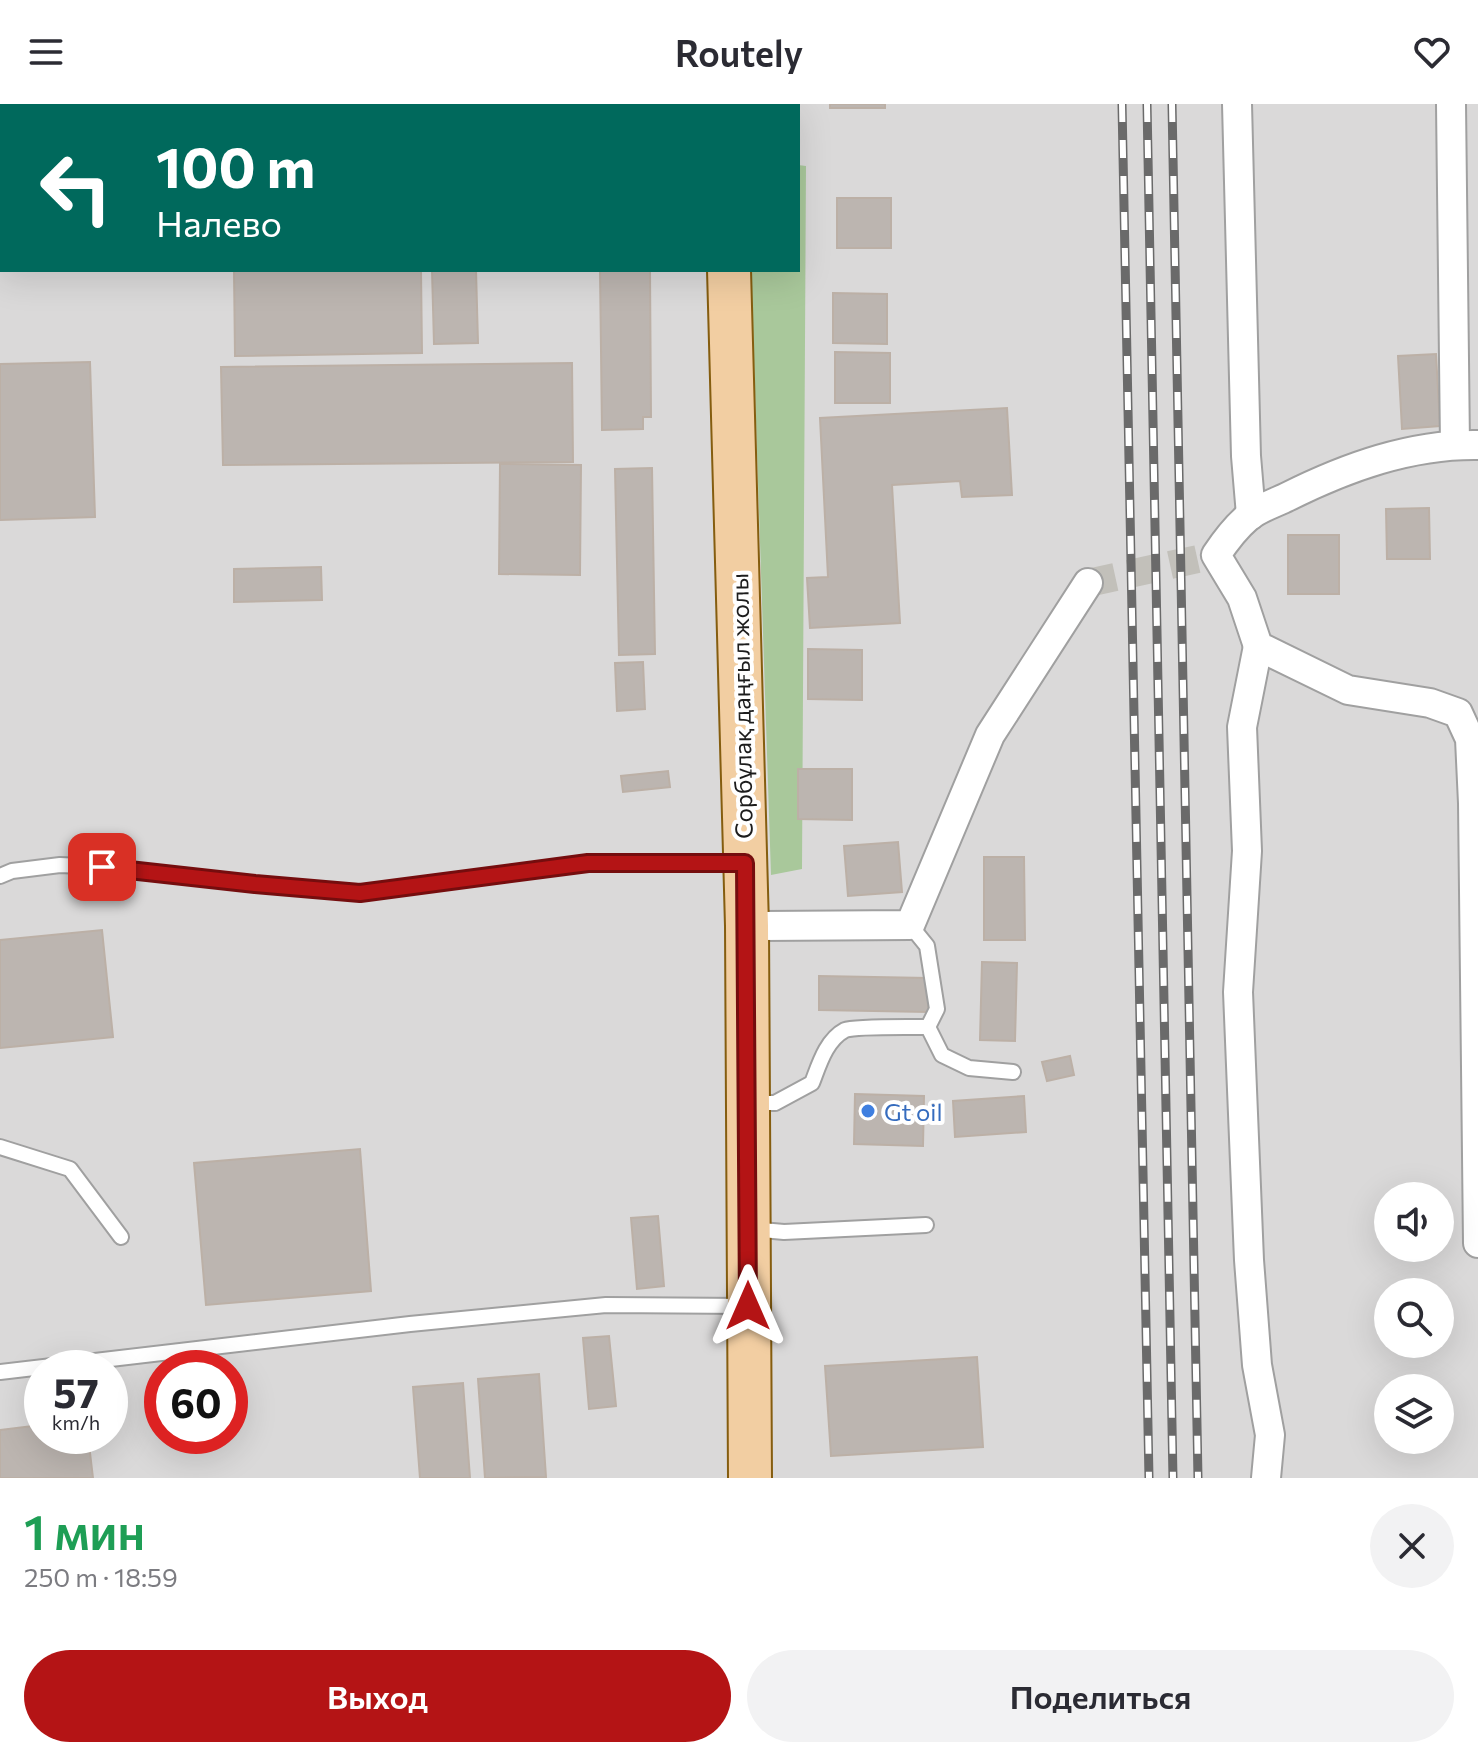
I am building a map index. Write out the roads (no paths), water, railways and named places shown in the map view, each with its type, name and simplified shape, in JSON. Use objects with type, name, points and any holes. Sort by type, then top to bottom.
[{"type":"main road","name":"Сорбұлақ даңғыл жолы","points":[[729,272],[747,926],[750,1478]]},
{"type":"street","points":[[1237,104],[1245,440],[1251,515]]},
{"type":"street","points":[[1266,1478],[1270,1435],[1257,1365],[1249,1260],[1238,992],[1247,851],[1242,727],[1258,646],[1242,598],[1216,555],[1231,533],[1251,515],[1317,482],[1383,457],[1467,445],[1451,104]]},
{"type":"street","points":[[747,926],[910,925],[990,735],[1088,583]]},
{"type":"street","points":[[1258,646],[1348,690],[1430,703],[1458,713],[1470,739],[1478,1243]]},
{"type":"lane","points":[[0,876],[12,871],[60,865],[360,893],[588,863],[745,863]]},
{"type":"lane","points":[[910,925],[927,946],[937,1009],[928,1027]]},
{"type":"lane","points":[[928,1027],[942,1055],[969,1068],[1013,1072]]},
{"type":"lane","points":[[747,1103],[775,1103],[812,1083],[832,1041],[847,1029],[928,1027]]},
{"type":"lane","points":[[0,1147],[70,1169],[121,1237]]},
{"type":"lane","points":[[748,1229],[784,1232],[926,1225]]},
{"type":"lane","points":[[0,1372],[410,1324],[606,1305],[748,1306]]},
{"type":"tunnel","points":[[1088,583],[1216,555]]},
{"type":"railway","points":[[1122,104],[1149,1478]]},
{"type":"railway","points":[[1147,104],[1173,1478]]},
{"type":"railway","points":[[1172,104],[1198,1478]]},
{"type":"place","name":"Gt oil","points":[[868,1111]]}]
